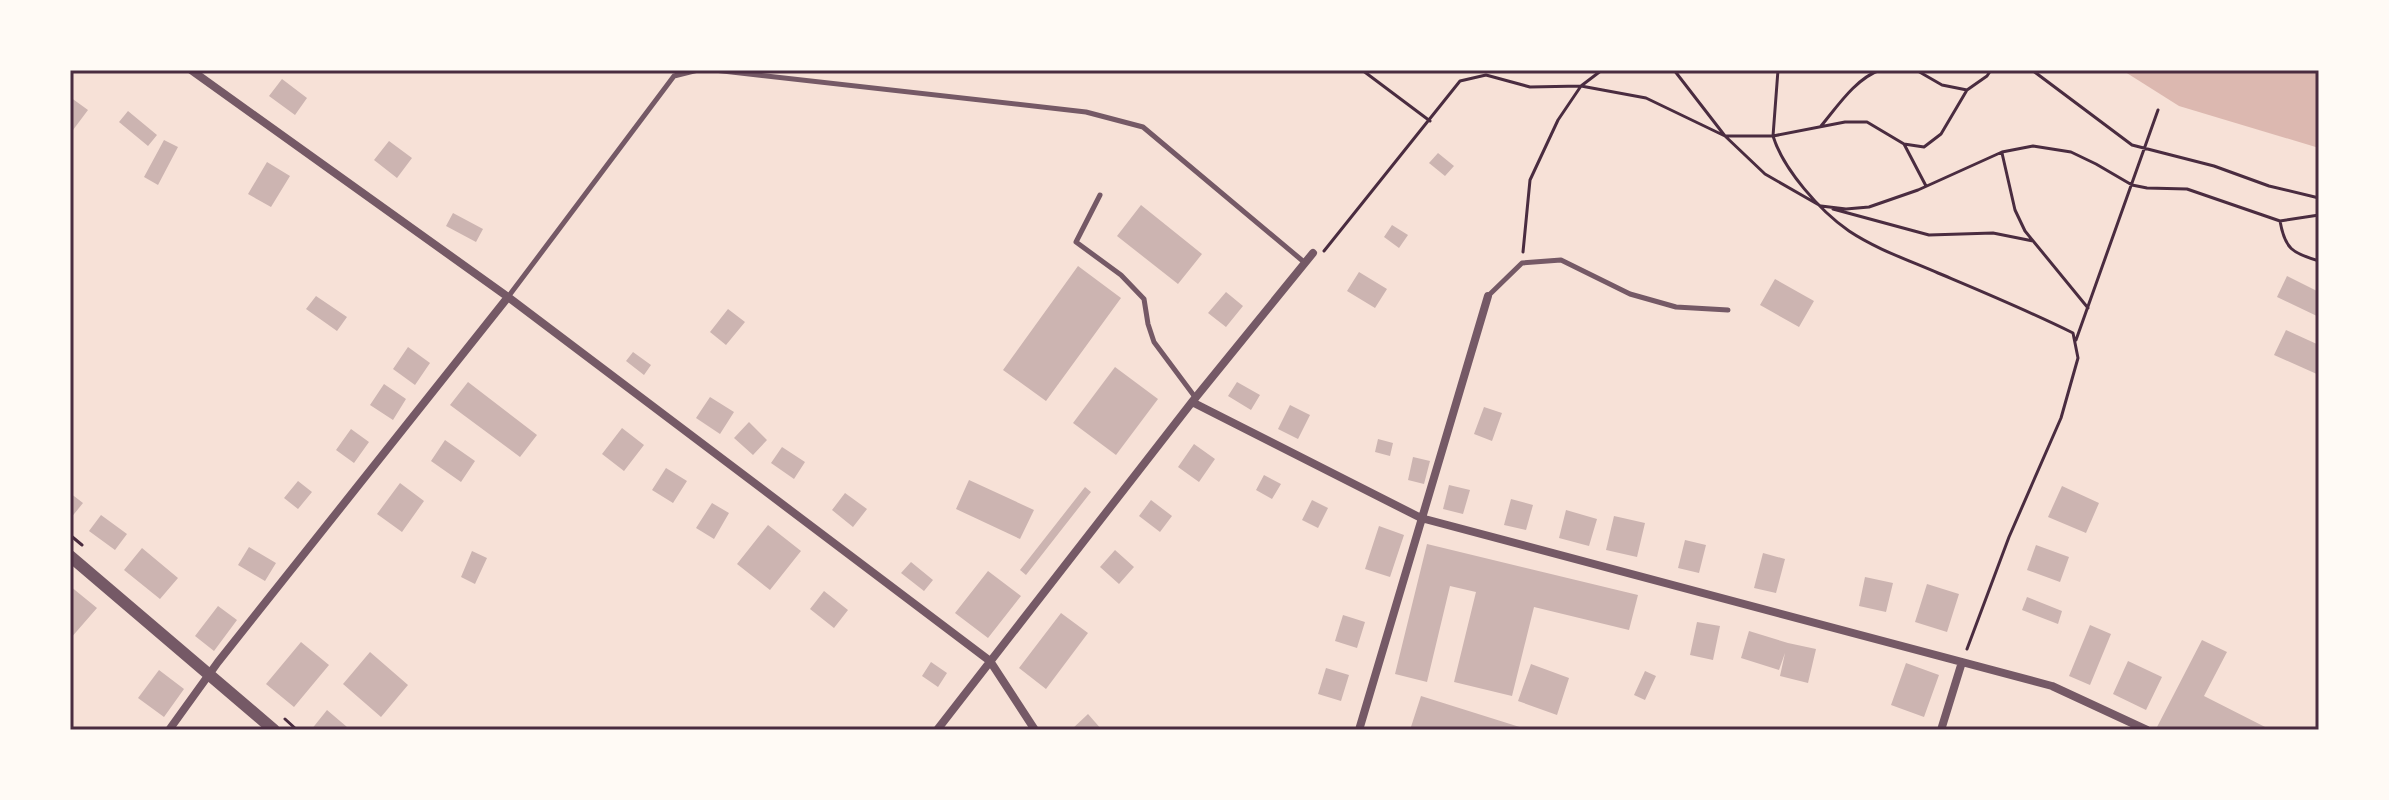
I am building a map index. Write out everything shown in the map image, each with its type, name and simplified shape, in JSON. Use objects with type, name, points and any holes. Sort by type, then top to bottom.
[{"type":"street","points":[[191,70],[508,297],[990,661],[1035,730]]},
{"type":"street","points":[[937,730],[1194,400],[1313,253]]},
{"type":"street","points":[[1359,730],[1488,296]]},
{"type":"street","points":[[169,730],[209,674],[508,297]]},
{"type":"street","points":[[1194,400],[1421,518],[2052,686],[2147,730]]},
{"type":"street","points":[[70,556],[274,730]]},
{"type":"street","points":[[1941,730],[1962,662]]},
{"type":"lane","points":[[508,297],[674,76],[698,70]]},
{"type":"lane","points":[[714,70],[1086,112],[1143,127],[1304,262]]},
{"type":"lane","points":[[1100,195],[1076,242],[1121,275],[1144,299],[1154,342],[1194,400]]},
{"type":"lane","points":[[1488,296],[1522,263],[1561,260],[1630,294],[1676,307],[1728,310]]},
{"type":"path","points":[[1362,70],[1369,72],[1430,121],[1460,81],[1486,75],[1530,87],[1581,86],[1646,98],[1725,136],[1773,136],[1845,122],[1867,122],[1904,144],[1924,147],[1941,134],[1967,90],[1991,70]]},
{"type":"path","points":[[1522,263],[1530,180],[1558,120],[1581,86],[1602,70]]},
{"type":"path","points":[[1674,70],[1725,136],[1765,174],[1821,206],[1929,235],[1993,233],[2033,241]]},
{"type":"path","points":[[1778,70],[1773,136],[1778,152],[1793,175],[1847,230],[1883,250],[2073,333],[2078,358],[2061,418],[2009,537],[1962,662]]},
{"type":"path","points":[[1821,126],[1851,91],[1874,71],[1880,70]]},
{"type":"path","points":[[1916,70],[1942,85],[1967,90]]},
{"type":"path","points":[[2032,70],[2132,145],[2319,198]]},
{"type":"path","points":[[2075,343],[2158,110]]},
{"type":"path","points":[[1904,144],[1926,186]]},
{"type":"path","points":[[1821,206],[1846,209],[1869,207],[2002,152],[2033,146],[2071,152],[2132,185],[2187,189],[2280,221],[2319,215]]},
{"type":"path","points":[[2002,152],[2015,210],[2025,231],[2088,308]]},
{"type":"path","points":[[2280,221],[2285,243],[2296,254],[2319,261]]},
{"type":"shaded area","points":[[2122,70],[2319,70],[2319,148],[2179,106]]},
{"type":"building","points":[[282,79],[307,98],[295,115],[269,96]]},
{"type":"building","points":[[70,97],[88,110],[70,134]]},
{"type":"building","points":[[128,111],[157,135],[148,146],[119,122]]},
{"type":"building","points":[[164,140],[178,147],[158,185],[144,177]]},
{"type":"building","points":[[389,141],[412,158],[397,178],[374,160]]},
{"type":"building","points":[[1438,153],[1454,166],[1445,176],[1429,163]]},
{"type":"building","points":[[267,162],[290,176],[271,207],[248,194]]},
{"type":"building","points":[[1141,205],[1202,254],[1178,284],[1117,236]]},
{"type":"building","points":[[453,213],[483,229],[476,242],[446,226]]},
{"type":"building","points":[[1392,225],[1408,235],[1399,248],[1384,237]]},
{"type":"building","points":[[1078,266],[1121,298],[1046,401],[1003,370]]},
{"type":"building","points":[[1359,272],[1387,289],[1375,308],[1347,291]]},
{"type":"building","points":[[2287,276],[2319,292],[2319,317],[2277,297]]},
{"type":"building","points":[[1775,279],[1814,301],[1799,327],[1760,305]]},
{"type":"building","points":[[1226,292],[1243,306],[1226,327],[1208,313]]},
{"type":"building","points":[[316,296],[347,317],[337,331],[306,309]]},
{"type":"building","points":[[728,309],[745,322],[726,345],[710,332]]},
{"type":"building","points":[[2286,330],[2319,345],[2319,375],[2274,355]]},
{"type":"building","points":[[408,347],[430,363],[415,385],[393,369]]},
{"type":"building","points":[[633,352],[651,365],[644,375],[626,361]]},
{"type":"building","points":[[1115,367],[1158,399],[1116,455],[1073,423]]},
{"type":"building","points":[[468,382],[537,435],[520,457],[450,405]]},
{"type":"building","points":[[1237,382],[1260,395],[1251,410],[1228,396]]},
{"type":"building","points":[[384,384],[406,399],[393,420],[370,405]]},
{"type":"building","points":[[710,397],[734,412],[720,434],[696,418]]},
{"type":"building","points":[[1290,405],[1310,415],[1298,439],[1278,429]]},
{"type":"building","points":[[1484,407],[1502,413],[1492,441],[1474,434]]},
{"type":"building","points":[[749,422],[767,440],[753,455],[734,438]]},
{"type":"building","points":[[622,428],[644,445],[624,471],[602,454]]},
{"type":"building","points":[[351,429],[369,442],[354,463],[336,450]]},
{"type":"building","points":[[1378,439],[1393,443],[1390,456],[1375,452]]},
{"type":"building","points":[[445,440],[475,461],[461,482],[431,461]]},
{"type":"building","points":[[1194,444],[1215,459],[1199,482],[1178,467]]},
{"type":"building","points":[[782,447],[805,462],[794,479],[771,463]]},
{"type":"building","points":[[1413,457],[1430,461],[1424,484],[1408,480]]},
{"type":"building","points":[[666,468],[687,481],[673,503],[652,490]]},
{"type":"building","points":[[1264,475],[1281,484],[1272,499],[1256,490]]},
{"type":"building","points":[[969,480],[1034,510],[1020,539],[956,509]]},
{"type":"building","points":[[298,481],[312,492],[298,509],[284,498]]},
{"type":"building","points":[[400,483],[424,501],[402,532],[377,514]]},
{"type":"building","points":[[1449,485],[1470,490],[1463,514],[1443,509]]},
{"type":"building","points":[[2062,486],[2099,503],[2086,533],[2048,517]]},
{"type":"building","points":[[1085,487],[1091,492],[1026,575],[1020,570]]},
{"type":"building","points":[[70,493],[83,503],[70,519]]},
{"type":"building","points":[[845,493],[867,509],[853,527],[832,510]]},
{"type":"building","points":[[1511,499],[1533,505],[1526,530],[1504,525]]},
{"type":"building","points":[[1151,500],[1172,516],[1160,532],[1139,516]]},
{"type":"building","points":[[1312,500],[1328,508],[1318,528],[1302,520]]},
{"type":"building","points":[[712,503],[729,513],[714,539],[696,528]]},
{"type":"building","points":[[1566,510],[1597,519],[1589,546],[1559,538]]},
{"type":"building","points":[[101,515],[127,534],[115,550],[89,531]]},
{"type":"building","points":[[1614,516],[1645,523],[1637,557],[1606,550]]},
{"type":"building","points":[[768,525],[801,551],[770,590],[737,564]]},
{"type":"building","points":[[1379,526],[1404,535],[1390,577],[1365,569]]},
{"type":"building","points":[[1685,540],[1706,545],[1699,573],[1678,568]]},
{"type":"building","points":[[1427,544],[1638,595],[1629,630],[1534,607],[1512,696],[1454,682],[1476,592],[1450,586],[1427,682],[1395,674]]},
{"type":"building","points":[[2036,545],[2069,557],[2060,582],[2027,570]]},
{"type":"building","points":[[249,547],[276,563],[265,581],[238,565]]},
{"type":"building","points":[[142,548],[178,578],[160,599],[124,570]]},
{"type":"building","points":[[1115,550],[1134,567],[1119,584],[1100,567]]},
{"type":"building","points":[[472,551],[487,558],[475,584],[461,577]]},
{"type":"building","points":[[1763,553],[1785,559],[1776,593],[1754,588]]},
{"type":"building","points":[[911,562],[933,580],[924,591],[901,573]]},
{"type":"building","points":[[988,571],[1021,596],[988,638],[955,613]]},
{"type":"building","points":[[1865,577],[1893,583],[1886,612],[1859,606]]},
{"type":"building","points":[[1927,584],[1959,594],[1947,632],[1915,622]]},
{"type":"building","points":[[70,586],[97,608],[70,639]]},
{"type":"building","points":[[824,591],[848,610],[834,628],[810,609]]},
{"type":"building","points":[[2027,597],[2062,611],[2058,624],[2022,610]]},
{"type":"building","points":[[218,606],[237,620],[214,651],[195,636]]},
{"type":"building","points":[[1061,613],[1088,633],[1046,689],[1019,668]]},
{"type":"building","points":[[1343,615],[1365,622],[1357,648],[1335,641]]},
{"type":"building","points":[[1697,622],[1720,626],[1713,660],[1690,655]]},
{"type":"building","points":[[2090,625],[2111,634],[2090,685],[2069,676]]},
{"type":"building","points":[[1749,631],[1816,649],[1808,683],[1780,676],[1785,653],[1779,670],[1741,658]]},
{"type":"building","points":[[2202,640],[2227,652],[2204,696],[2271,730],[2164,730],[2157,727]]},
{"type":"building","points":[[301,642],[329,665],[294,707],[266,684]]},
{"type":"building","points":[[370,652],[408,685],[381,717],[343,684]]},
{"type":"building","points":[[2128,661],[2162,677],[2146,710],[2113,694]]},
{"type":"building","points":[[931,662],[947,673],[938,687],[922,676]]},
{"type":"building","points":[[1906,663],[1939,675],[1924,717],[1891,705]]},
{"type":"building","points":[[1531,664],[1569,678],[1557,715],[1518,701]]},
{"type":"building","points":[[1326,668],[1349,675],[1341,701],[1318,694]]},
{"type":"building","points":[[159,670],[184,689],[164,717],[138,698]]},
{"type":"building","points":[[1645,671],[1656,676],[1645,700],[1634,695]]},
{"type":"building","points":[[1421,696],[1526,729],[1526,730],[1410,730]]},
{"type":"building","points":[[327,710],[347,727],[345,730],[311,730]]},
{"type":"building","points":[[1088,714],[1102,730],[1071,730]]}]
